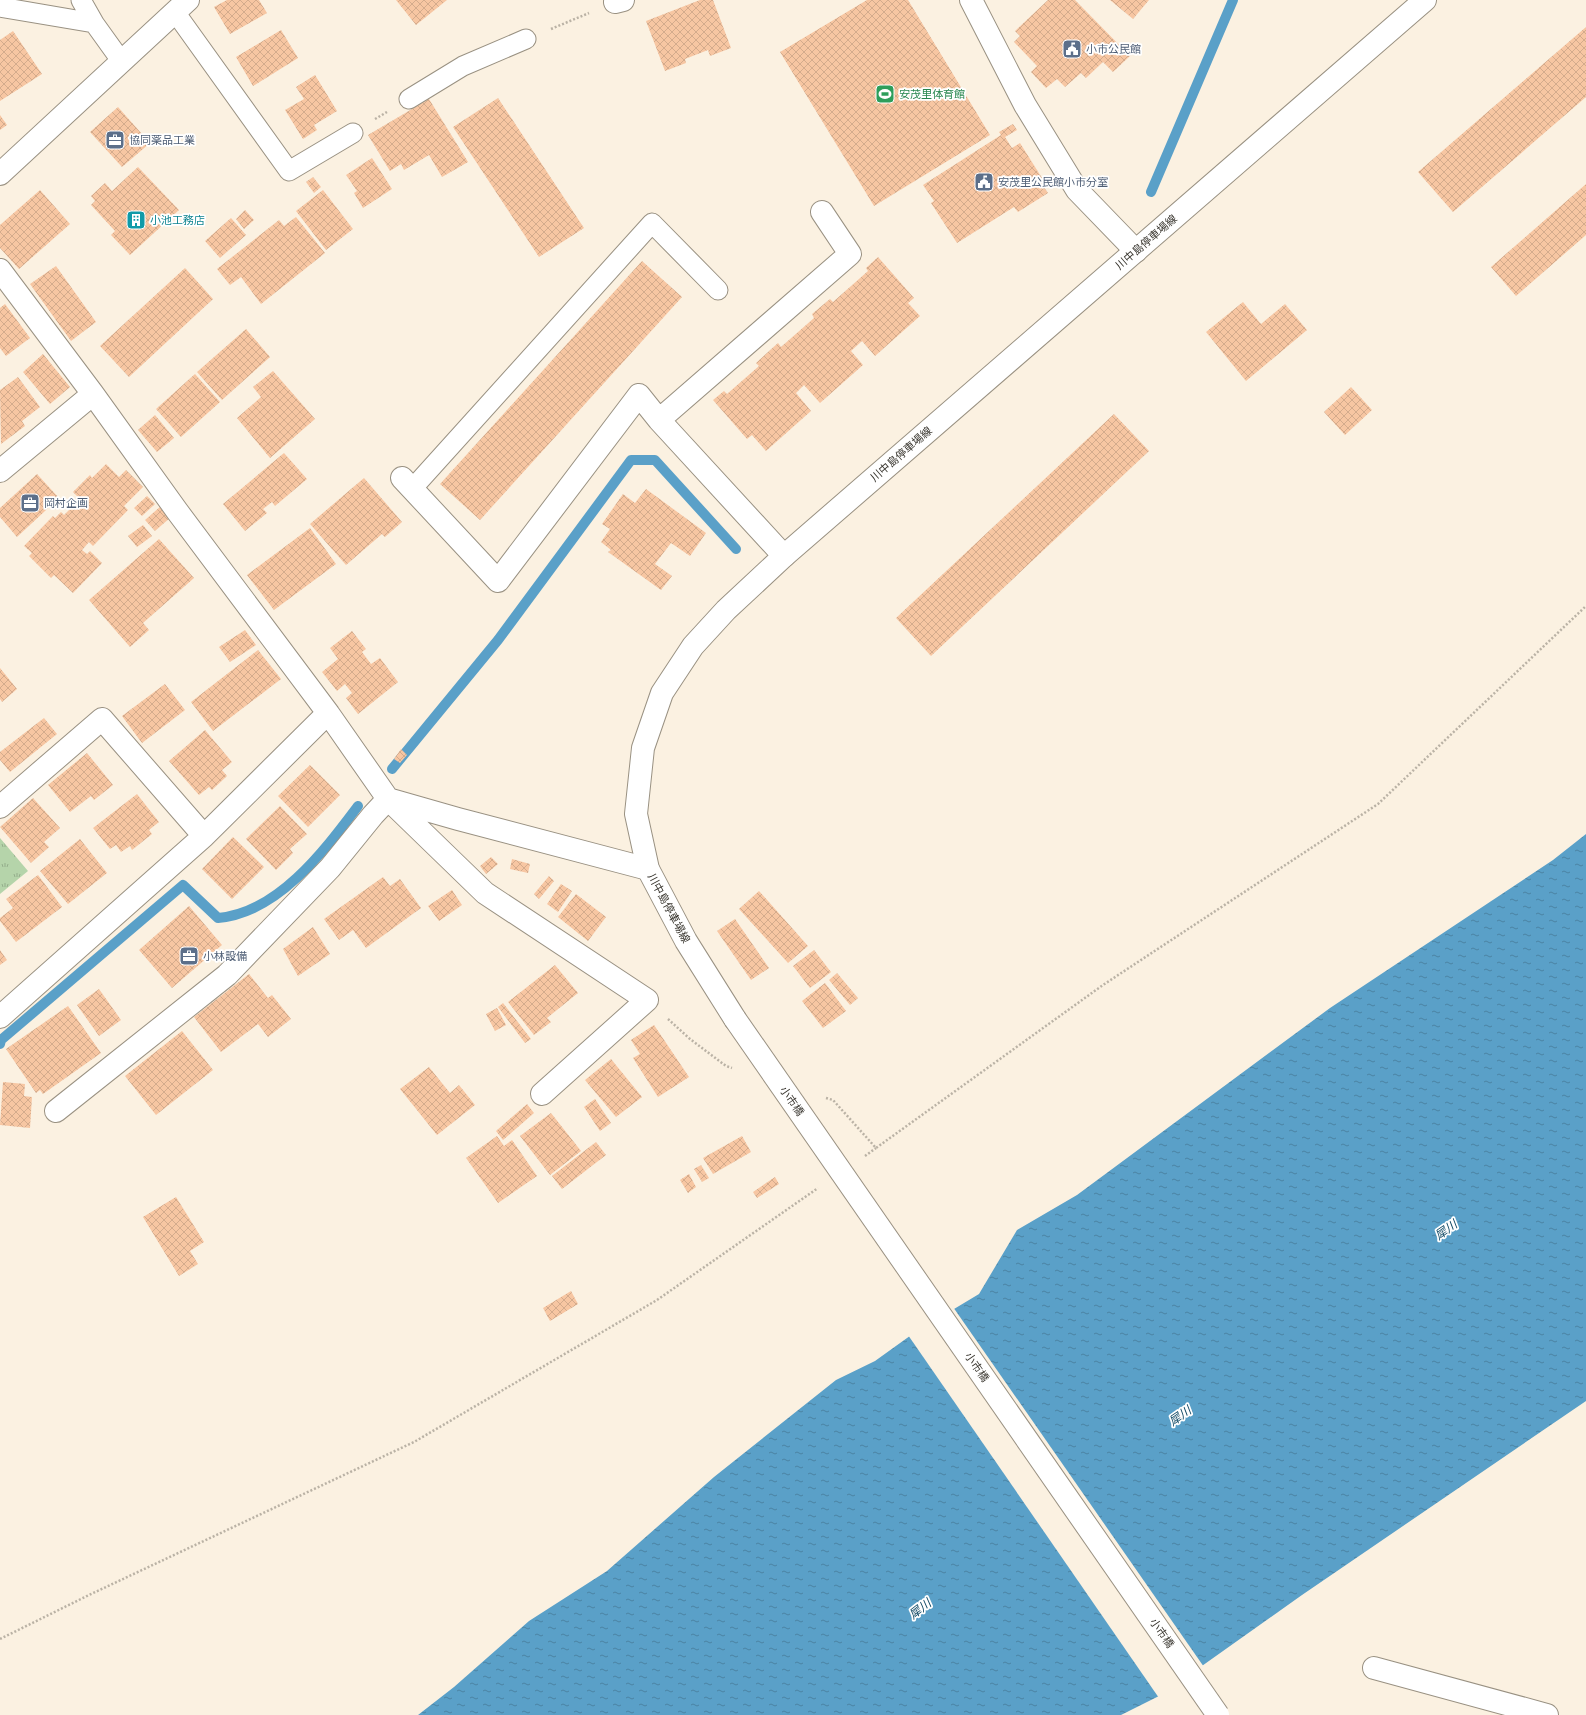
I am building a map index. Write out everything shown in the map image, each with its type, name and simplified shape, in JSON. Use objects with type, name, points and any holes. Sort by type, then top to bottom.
[{"type":"street","points":[[971,0],[1025,105],[1077,190],[1136,251]]},
{"type":"street","name":"川中島停車場線","points":[[735,1019],[686,941],[648,869],[636,814],[643,748],[662,693],[693,646],[726,610],[784,556],[1425,0]]},
{"type":"street","points":[[0,174],[182,6]]},
{"type":"street","points":[[659,420],[850,254],[822,212]]},
{"type":"street","points":[[0,270],[93,394],[181,517],[328,713],[388,798],[485,893],[647,1000],[542,1094]]},
{"type":"street","points":[[0,471],[93,394]]},
{"type":"street","points":[[407,484],[498,581],[639,395],[659,420],[784,556]]},
{"type":"street","points":[[0,1017],[204,836],[328,713]]},
{"type":"street","points":[[0,807],[102,719],[204,836]]},
{"type":"street","points":[[388,798],[458,819],[648,869]]},
{"type":"street","points":[[56,1111],[227,975],[330,868],[373,814],[388,798]]},
{"type":"street","name":"小市橋","points":[[735,1019],[1218,1715]]},
{"type":"street","points":[[1374,1668],[1547,1715]]},
{"type":"lane","points":[[81,0],[94,23],[122,62]]},
{"type":"lane","points":[[182,6],[289,171],[353,133]]},
{"type":"lane","points":[[0,7],[94,23]]},
{"type":"lane","points":[[409,99],[463,66],[526,39]]},
{"type":"lane","points":[[407,484],[652,223],[718,290]]},
{"type":"path","points":[[526,39],[619,1]]},
{"type":"path","points":[[353,133],[409,99]]},
{"type":"path","points":[[864,1157],[1103,985],[1378,804],[1586,606]]},
{"type":"path","points":[[647,1000],[690,1039],[726,1066],[733,1068]]},
{"type":"path","points":[[826,1098],[833,1100],[876,1148]]},
{"type":"path","points":[[0,1639],[89,1595],[414,1442],[657,1300],[820,1187]]},
{"type":"green space","points":[[0,838],[28,871],[0,894]]},
{"type":"water","name":"犀川","points":[[1586,834],[1586,1401],[1302,1595],[1161,1695],[1121,1715],[418,1715],[454,1687],[529,1621],[607,1571],[714,1477],[836,1380],[875,1361],[914,1333],[979,1294],[1017,1230],[1077,1195],[1330,1008],[1553,860]]},
{"type":"pier","points":[[953,1307],[1204,1667],[1162,1697],[1159,1698],[908,1335]]},
{"type":"building","points":[[227,0],[259,0],[267,13],[230,34],[214,7]]},
{"type":"building","points":[[396,0],[447,0],[416,25]]},
{"type":"building","points":[[700,0],[713,0],[731,48],[710,56],[708,50],[685,59],[686,63],[665,71],[646,21]]},
{"type":"building","name":"安茂里体育館","points":[[867,0],[908,0],[990,135],[874,206],[780,52]]},
{"type":"building","name":"小市公民館","points":[[1048,0],[1075,0],[1130,56],[1113,72],[1103,62],[1086,78],[1081,73],[1065,87],[1057,79],[1046,88],[1031,72],[1037,66],[1014,42],[1020,36],[1015,31]]},
{"type":"building","points":[[1110,0],[1149,0],[1133,19]]},
{"type":"building","points":[[1586,27],[1586,97],[1453,212],[1418,172]]},
{"type":"building","points":[[281,30],[298,58],[253,86],[236,57]]},
{"type":"building","points":[[13,31],[42,74],[0,101],[0,40]]},
{"type":"building","points":[[315,75],[337,111],[314,125],[317,130],[303,139],[285,110],[304,99],[296,87]]},
{"type":"building","points":[[498,98],[584,228],[539,257],[453,127]]},
{"type":"building","points":[[429,99],[468,162],[442,177],[429,155],[404,170],[401,164],[390,171],[368,135]]},
{"type":"building","points":[[118,107],[150,143],[122,167],[90,132]]},
{"type":"building","points":[[0,115],[7,125],[0,130]]},
{"type":"building","name":"安茂里公民館小市分室","points":[[1013,124],[1017,130],[1005,137],[1012,148],[1020,143],[1042,178],[1039,180],[1048,193],[1018,212],[1014,207],[957,243],[931,203],[934,201],[923,185],[1001,135],[999,132]]},
{"type":"building","points":[[372,158],[392,189],[363,208],[354,193],[357,191],[346,175]]},
{"type":"building","name":"小池工務店","points":[[138,167],[179,210],[130,255],[111,235],[115,231],[91,205],[95,201],[91,196],[105,183],[112,191]]},
{"type":"building","points":[[313,177],[321,187],[314,193],[306,182]]},
{"type":"building","points":[[1586,184],[1586,235],[1516,296],[1491,267]]},
{"type":"building","points":[[40,190],[70,224],[19,269],[0,248],[0,225]]},
{"type":"building","points":[[323,190],[353,229],[326,250],[296,211]]},
{"type":"building","points":[[245,210],[254,220],[244,229],[236,219]]},
{"type":"building","points":[[296,217],[325,253],[261,304],[241,277],[230,285],[217,269],[279,220],[284,226]]},
{"type":"building","points":[[231,218],[246,235],[220,258],[205,241]]},
{"type":"building","points":[[878,257],[914,298],[908,303],[920,316],[875,356],[862,341],[851,351],[863,365],[820,403],[804,385],[796,393],[811,411],[766,451],[752,435],[747,439],[713,400],[724,391],[727,394],[759,366],[756,363],[778,343],[781,347],[814,318],[812,314],[830,299],[833,302],[868,271],[866,268]]},
{"type":"building","points":[[642,261],[682,297],[480,520],[440,484]]},
{"type":"building","points":[[56,266],[96,322],[71,341],[30,284]]},
{"type":"building","points":[[185,268],[213,299],[129,377],[100,346]]},
{"type":"building","points":[[1243,302],[1261,324],[1285,304],[1307,330],[1246,381],[1206,332]]},
{"type":"building","points":[[5,304],[30,338],[6,356],[0,348],[0,308]]},
{"type":"building","points":[[246,329],[270,357],[222,400],[197,372]]},
{"type":"building","points":[[43,354],[70,387],[50,404],[23,372]]},
{"type":"building","points":[[273,371],[315,419],[270,458],[237,418],[261,397],[253,387]]},
{"type":"building","points":[[195,374],[220,402],[181,437],[156,409]]},
{"type":"building","points":[[18,377],[40,407],[22,421],[25,426],[1,444],[0,390]]},
{"type":"building","points":[[1351,387],[1372,410],[1345,435],[1324,412]]},
{"type":"building","points":[[1114,414],[1149,451],[931,656],[896,618]]},
{"type":"building","points":[[155,415],[174,438],[157,452],[138,430]]},
{"type":"building","points":[[284,453],[307,479],[275,506],[272,502],[263,509],[267,513],[245,531],[223,504]]},
{"type":"building","points":[[106,464],[119,477],[126,470],[143,487],[124,506],[128,510],[93,546],[89,542],[82,550],[87,554],[90,551],[102,563],[73,593],[54,575],[51,578],[29,556],[32,553],[24,546],[53,516],[55,518],[61,512],[64,515],[80,499],[73,492],[90,475],[92,478]]},
{"type":"building","points":[[37,474],[59,498],[17,537],[0,517],[0,508]]},
{"type":"building","points":[[364,478],[402,522],[385,537],[382,534],[346,565],[310,524]]},
{"type":"building","points":[[646,489],[706,533],[690,556],[671,543],[655,564],[672,576],[661,590],[608,552],[611,550],[601,542],[610,529],[602,524],[623,494],[635,503]]},
{"type":"building","points":[[147,496],[155,504],[142,516],[134,508]]},
{"type":"building","points":[[161,506],[171,517],[155,531],[145,520]]},
{"type":"building","points":[[143,525],[152,536],[137,547],[128,536]]},
{"type":"building","points":[[310,528],[336,564],[274,610],[247,575]]},
{"type":"building","points":[[159,539],[194,578],[143,623],[149,630],[130,647],[89,600]]},
{"type":"building","points":[[245,630],[256,645],[230,662],[219,647]]},
{"type":"building","points":[[352,631],[366,649],[362,652],[371,664],[380,658],[398,682],[358,714],[346,698],[352,693],[345,684],[337,691],[322,672],[338,659],[330,648]]},
{"type":"building","points":[[258,650],[281,679],[213,731],[191,702]]},
{"type":"building","points":[[0,668],[17,689],[2,702],[0,699]]},
{"type":"building","points":[[165,684],[185,710],[142,743],[122,716]]},
{"type":"building","points":[[44,718],[57,734],[10,772],[0,760],[0,752]]},
{"type":"building","points":[[205,730],[232,762],[222,770],[227,776],[212,790],[209,787],[199,795],[169,761]]},
{"type":"building","points":[[401,749],[407,755],[400,763],[394,759]]},
{"type":"building","points":[[87,753],[113,785],[94,800],[91,796],[70,812],[48,785]]},
{"type":"building","points":[[310,765],[340,795],[308,827],[278,796]]},
{"type":"building","points":[[137,794],[159,822],[149,830],[152,834],[132,850],[130,846],[121,852],[116,845],[110,849],[93,828]]},
{"type":"building","points":[[33,798],[60,828],[44,842],[49,847],[31,863],[0,827]]},
{"type":"building","points":[[280,806],[307,834],[290,849],[293,853],[276,870],[246,839]]},
{"type":"building","points":[[233,837],[264,867],[232,899],[202,869]]},
{"type":"building","points":[[80,839],[107,873],[68,904],[40,871]]},
{"type":"building","points":[[491,857],[498,864],[486,874],[480,866]]},
{"type":"building","points":[[512,859],[530,864],[528,873],[510,869]]},
{"type":"building","points":[[38,875],[62,907],[16,942],[0,921],[0,918],[13,908],[6,899]]},
{"type":"building","points":[[549,876],[554,881],[539,899],[534,894]]},
{"type":"building","points":[[383,877],[390,886],[400,879],[421,908],[366,948],[353,930],[339,940],[324,919]]},
{"type":"building","points":[[561,884],[572,891],[558,912],[547,904]]},
{"type":"building","points":[[452,890],[462,905],[439,921],[428,906]]},
{"type":"building","points":[[759,891],[808,946],[788,963],[739,909]]},
{"type":"building","points":[[576,894],[606,917],[588,941],[558,917]]},
{"type":"building","points":[[189,906],[222,945],[172,988],[139,950]]},
{"type":"building","points":[[735,919],[769,968],[751,980],[717,931]]},
{"type":"building","points":[[313,927],[330,954],[298,976],[283,949]]},
{"type":"building","points":[[0,950],[7,960],[0,965]]},
{"type":"building","points":[[814,950],[831,972],[810,988],[793,966]]},
{"type":"building","points":[[555,965],[578,993],[547,1018],[551,1022],[534,1035],[508,1002]]},
{"type":"building","points":[[837,973],[858,998],[850,1005],[829,980]]},
{"type":"building","points":[[249,974],[268,998],[272,995],[291,1019],[268,1037],[258,1024],[221,1052],[194,1017]]},
{"type":"building","points":[[825,983],[846,1011],[823,1028],[802,1001]]},
{"type":"building","points":[[99,989],[121,1020],[99,1036],[77,1005]]},
{"type":"building","points":[[503,1003],[531,1039],[525,1043],[498,1007]]},
{"type":"building","points":[[68,1006],[101,1053],[43,1094],[40,1090],[36,1093],[6,1049]]},
{"type":"building","points":[[497,1008],[506,1025],[495,1031],[486,1014]]},
{"type":"building","points":[[654,1025],[689,1077],[658,1097],[633,1058],[640,1054],[631,1040]]},
{"type":"building","points":[[182,1031],[213,1070],[156,1115],[125,1076]]},
{"type":"building","points":[[611,1059],[642,1097],[616,1117],[585,1080]]},
{"type":"building","points":[[429,1067],[450,1093],[459,1085],[475,1105],[437,1135],[400,1089]]},
{"type":"building","points":[[3,1082],[25,1084],[24,1096],[32,1097],[30,1128],[0,1125]]},
{"type":"building","points":[[595,1099],[611,1123],[600,1131],[584,1107]]},
{"type":"building","points":[[527,1104],[534,1113],[503,1140],[496,1131]]},
{"type":"building","points":[[551,1113],[581,1151],[550,1175],[520,1136]]},
{"type":"building","points":[[497,1136],[504,1146],[512,1140],[537,1176],[498,1203],[466,1158]]},
{"type":"building","points":[[742,1136],[751,1152],[713,1174],[703,1158]]},
{"type":"building","points":[[596,1142],[606,1155],[562,1189],[552,1176]]},
{"type":"building","points":[[701,1165],[709,1178],[702,1182],[694,1169]]},
{"type":"building","points":[[689,1174],[696,1187],[688,1193],[680,1180]]},
{"type":"building","points":[[775,1177],[779,1184],[757,1198],[753,1192]]},
{"type":"building","points":[[176,1197],[204,1242],[190,1251],[198,1264],[179,1276],[143,1217]]},
{"type":"building","points":[[571,1291],[578,1304],[550,1321],[543,1308]]},
{"type":"waterway","points":[[1151,192],[1233,0]]},
{"type":"waterway","points":[[392,769],[498,640],[631,460],[655,460],[736,549]]},
{"type":"waterway","points":[[0,1044],[1,1040],[183,885],[218,918],[240,914],[260,905],[280,892],[315,860],[358,806]]},
{"type":"place","name":"小市公民館","points":[[1072,49]]},
{"type":"place","name":"安茂里体育館","points":[[885,94]]},
{"type":"place","name":"協同薬品工業","points":[[115,140]]},
{"type":"place","name":"安茂里公民館小市分室","points":[[984,182]]},
{"type":"place","name":"小池工務店","points":[[136,220]]},
{"type":"place","name":"岡村企画","points":[[30,503]]},
{"type":"place","name":"小林設備","points":[[189,956]]}]
